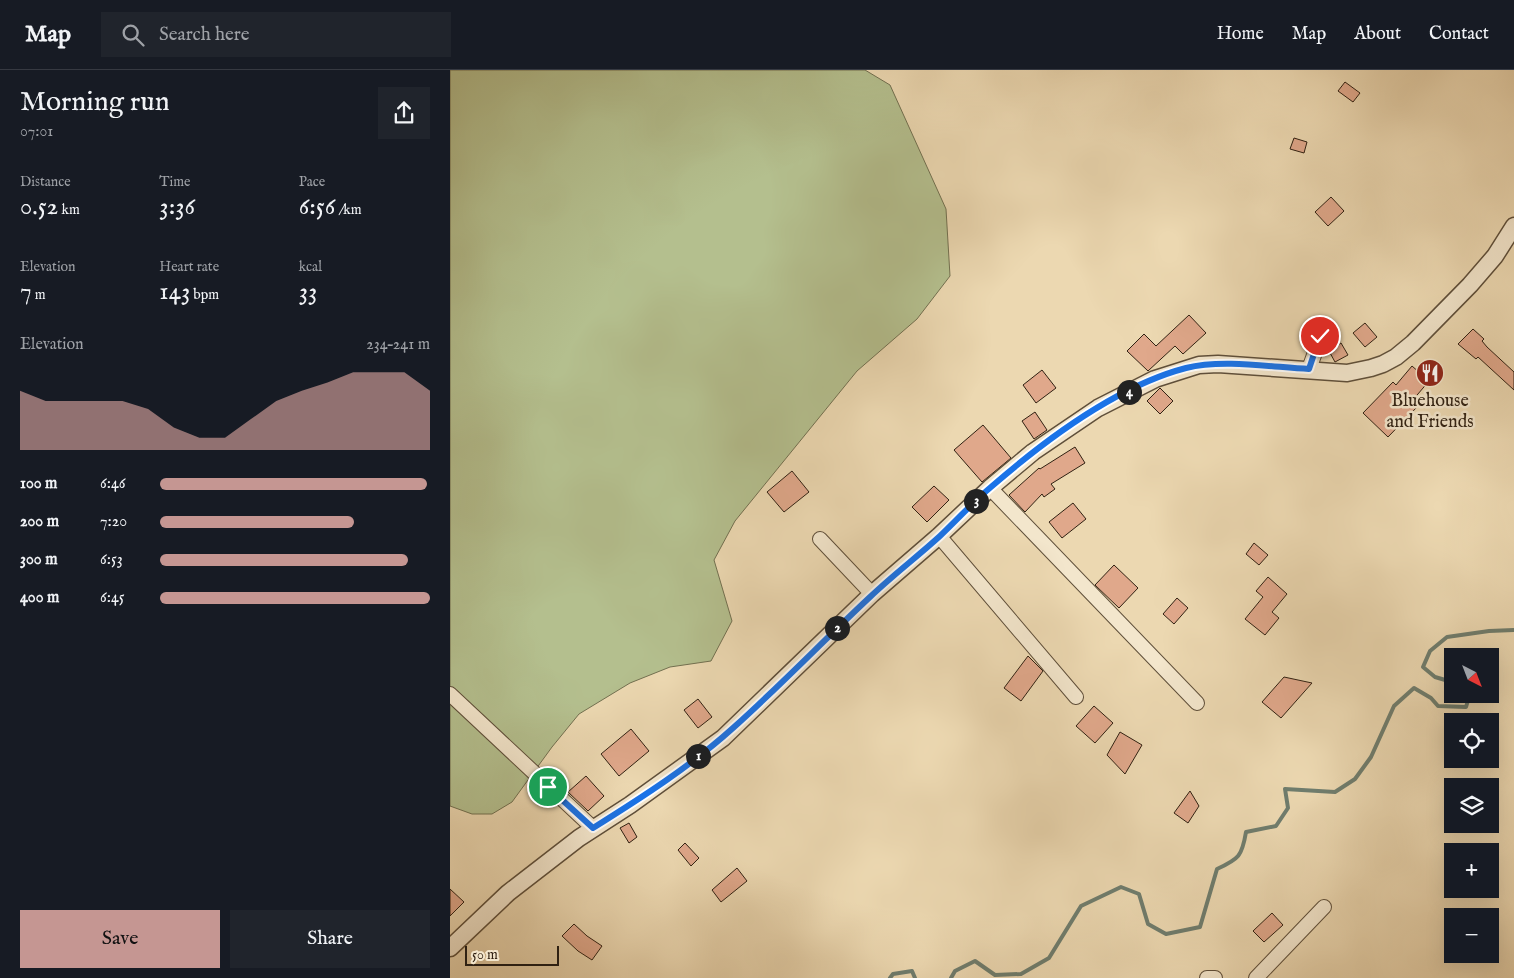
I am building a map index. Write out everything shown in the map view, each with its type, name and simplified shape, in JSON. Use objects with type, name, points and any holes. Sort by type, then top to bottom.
[{"type":"street","points":[[450,948],[508,893],[593,828],[630,805],[723,738],[872,594],[1033,452],[1098,408],[1169,373],[1209,364],[1309,369],[1346,373],[1371,368],[1396,357],[1414,343],[1470,285],[1495,256],[1514,226]]},
{"type":"street","points":[[1309,369],[1325,325]]},
{"type":"street","points":[[990,488],[1197,704]]},
{"type":"street","points":[[939,536],[1076,698]]},
{"type":"street","points":[[820,539],[872,594]]},
{"type":"street","points":[[450,694],[593,828]]},
{"type":"street","points":[[1256,978],[1324,907]]},
{"type":"street","points":[[1207,978],[1215,978]]},
{"type":"green space","points":[[450,70],[865,70],[890,85],[946,209],[950,276],[917,319],[857,371],[735,521],[714,560],[732,621],[711,661],[670,667],[630,683],[579,714],[512,802],[492,814],[472,814],[450,806]]},
{"type":"building","points":[[1345,82],[1360,93],[1353,102],[1338,91]]},
{"type":"building","points":[[1294,138],[1307,142],[1304,153],[1290,149]]},
{"type":"building","points":[[1331,197],[1344,211],[1328,226],[1315,212]]},
{"type":"building","points":[[1189,315],[1206,333],[1183,354],[1175,346],[1148,371],[1127,351],[1144,334],[1156,346]]},
{"type":"building","points":[[1365,323],[1377,337],[1365,347],[1353,333]]},
{"type":"building","points":[[1473,329],[1484,339],[1482,341],[1487,347],[1514,372],[1514,390],[1478,357],[1476,359],[1458,344]]},
{"type":"building","points":[[1341,343],[1348,355],[1335,362],[1329,351]]},
{"type":"building","points":[[1412,366],[1429,381],[1412,401],[1418,406],[1388,437],[1363,413],[1393,382],[1396,385]]},
{"type":"building","points":[[1042,370],[1056,388],[1036,403],[1023,385]]},
{"type":"building","points":[[1160,388],[1173,401],[1160,414],[1147,401]]},
{"type":"building","points":[[1035,412],[1047,430],[1034,439],[1022,421]]},
{"type":"building","points":[[983,425],[1011,458],[982,482],[954,450]]},
{"type":"building","points":[[1075,447],[1085,463],[1051,484],[1055,489],[1044,497],[1042,494],[1025,512],[1009,495],[1039,468]]},
{"type":"building","points":[[792,471],[809,492],[784,512],[767,492]]},
{"type":"building","points":[[934,486],[949,500],[927,522],[912,507]]},
{"type":"building","points":[[1073,503],[1086,519],[1062,538],[1049,522]]},
{"type":"building","points":[[1254,543],[1268,555],[1259,565],[1246,554]]},
{"type":"building","points":[[1114,565],[1138,588],[1119,608],[1095,585]]},
{"type":"building","points":[[1268,577],[1287,594],[1272,612],[1279,618],[1265,635],[1245,619],[1263,597],[1256,591]]},
{"type":"building","points":[[1177,598],[1188,608],[1174,624],[1163,614]]},
{"type":"building","points":[[1028,656],[1043,671],[1021,701],[1004,688]]},
{"type":"building","points":[[1284,677],[1312,683],[1281,718],[1262,702]]},
{"type":"building","points":[[698,699],[712,717],[698,728],[684,710]]},
{"type":"building","points":[[1094,706],[1113,723],[1095,743],[1076,726]]},
{"type":"building","points":[[631,729],[649,751],[619,776],[601,754]]},
{"type":"building","points":[[1120,732],[1142,745],[1125,774],[1107,755]]},
{"type":"building","points":[[586,776],[604,796],[588,811],[568,792]]},
{"type":"building","points":[[1190,791],[1199,806],[1188,823],[1174,813]]},
{"type":"building","points":[[629,823],[637,837],[629,843],[620,828]]},
{"type":"building","points":[[685,843],[699,858],[691,866],[678,850]]},
{"type":"building","points":[[737,868],[747,881],[721,902],[712,890]]},
{"type":"building","points":[[450,889],[464,902],[450,916]]},
{"type":"building","points":[[1272,913],[1283,925],[1264,942],[1253,931]]},
{"type":"building","points":[[574,924],[602,946],[592,960],[578,951],[562,936]]},
{"type":"waterway","points":[[1444,680],[1435,677],[1423,667],[1430,651],[1447,637],[1489,631],[1514,630]]},
{"type":"waterway","points":[[951,978],[955,971],[975,961],[995,975],[1021,974],[1049,958],[1081,906],[1121,887],[1139,894],[1148,924],[1166,934],[1200,927],[1217,869],[1238,856],[1241,852],[1246,832],[1276,826],[1288,808],[1285,789],[1335,792],[1355,779],[1371,757],[1394,706],[1414,688],[1431,698],[1438,706],[1466,707],[1467,703]]},
{"type":"waterway","points":[[890,978],[893,974],[912,971],[915,978]]},
{"type":"place","name":"Bluehouse and Friends","points":[[1430,373]]},
{"type":"route","points":[[548,787],[593,828],[630,805],[723,738],[872,594],[939,536],[990,488],[1033,452],[1063,431],[1098,408],[1124,394],[1169,373],[1186,368],[1218,364],[1309,369],[1320,336]]}]
